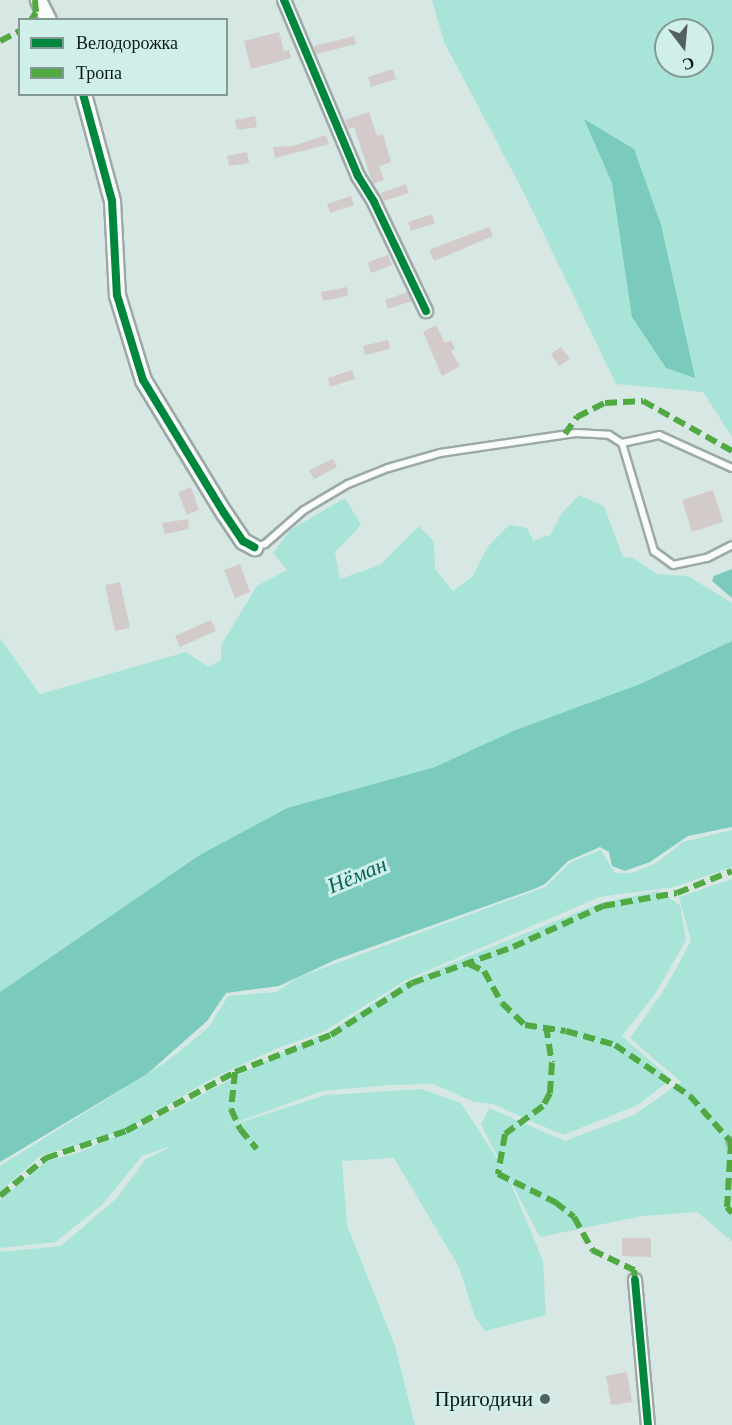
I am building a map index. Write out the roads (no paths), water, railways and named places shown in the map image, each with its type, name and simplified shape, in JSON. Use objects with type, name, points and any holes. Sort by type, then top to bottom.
[{"type":"street","points":[[38,0],[47,18]]},
{"type":"street","points":[[284,0],[358,176],[374,202],[426,311]]},
{"type":"street","points":[[84,96],[111,201],[117,295],[143,380],[224,513],[243,541],[254,547]]},
{"type":"street","points":[[635,1280],[648,1425]]},
{"type":"lane","points":[[254,547],[265,544],[304,510],[348,484],[440,453],[576,433],[609,435],[622,443],[654,551],[673,565],[707,558],[732,545]]},
{"type":"lane","points":[[622,443],[659,435],[732,468]]},
{"type":"water","points":[[584,119],[634,149],[661,225],[695,378],[666,368],[632,317],[612,183]]},
{"type":"water","points":[[732,569],[732,598],[712,581],[714,576]]},
{"type":"water","name":"Нёман","points":[[732,641],[732,827],[688,836],[650,862],[625,871],[612,866],[609,852],[600,847],[568,861],[545,884],[534,889],[335,960],[279,986],[226,993],[207,1021],[147,1074],[0,1162],[0,992],[198,856],[287,808],[435,767],[513,731],[640,684]]},
{"type":"place","name":"Пригодичи","points":[[545,1399]]}]
